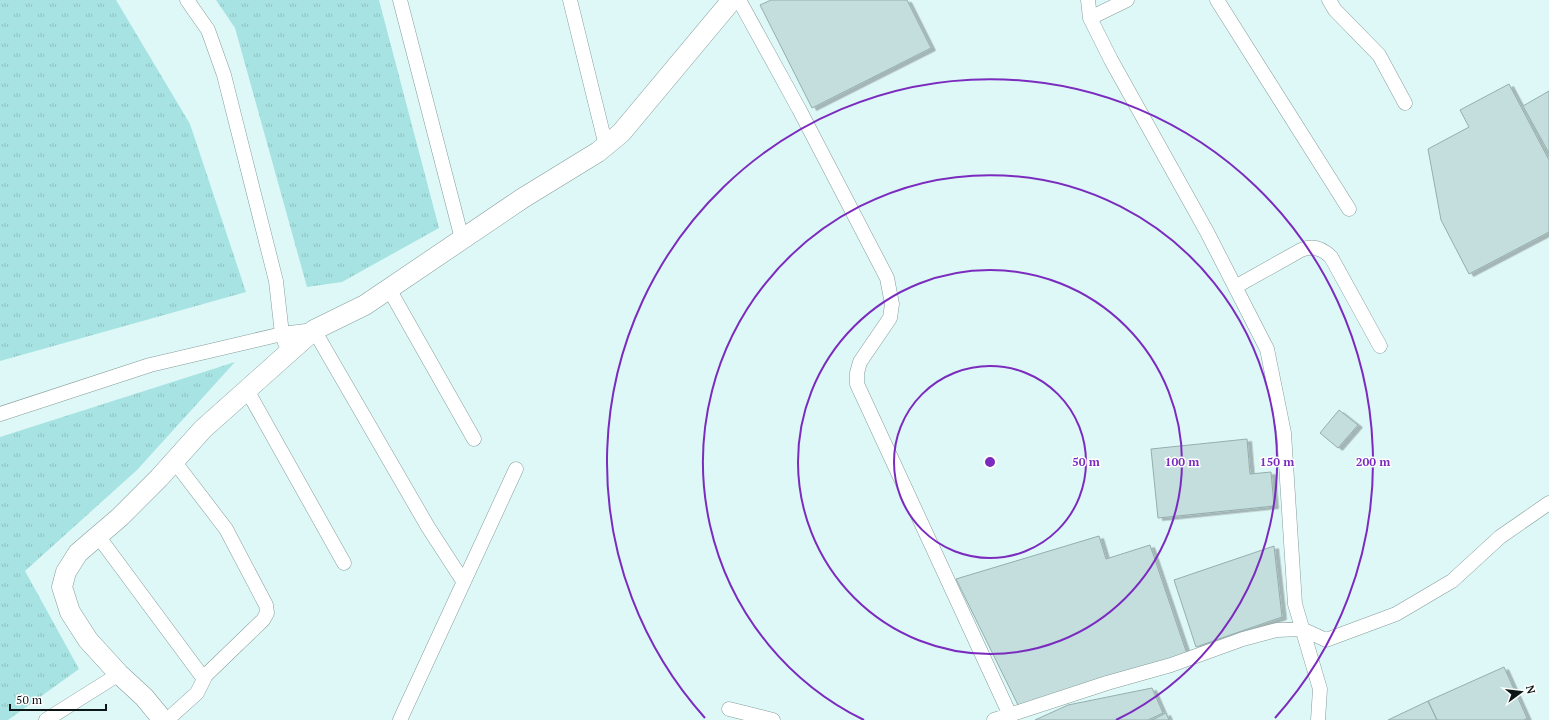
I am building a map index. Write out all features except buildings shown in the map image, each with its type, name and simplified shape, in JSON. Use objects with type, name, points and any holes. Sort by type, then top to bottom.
[{"type":"street","points":[[187,0],[208,30],[224,75],[276,281],[282,334],[289,355]]},
{"type":"street","points":[[400,0],[462,239]]},
{"type":"street","points":[[570,0],[606,146]]},
{"type":"street","points":[[163,720],[144,697],[119,674],[88,640],[70,612],[62,587],[66,572],[78,553],[126,511],[203,429],[289,355],[314,330],[365,305],[462,239],[606,146],[621,134],[732,0]]},
{"type":"street","points":[[739,0],[799,109],[887,278],[892,304],[890,318],[860,362],[857,373],[857,384],[1010,715]]},
{"type":"street","points":[[1088,0],[1090,18],[1111,60],[1207,232],[1267,349],[1284,433],[1295,604],[1320,690],[1318,720]]},
{"type":"street","points":[[1090,18],[1127,0]]},
{"type":"street","points":[[1216,0],[1349,209]]},
{"type":"street","points":[[1329,0],[1335,10],[1379,55],[1405,103]]},
{"type":"street","points":[[1235,287],[1301,250],[1312,247],[1323,250],[1330,257],[1380,346]]},
{"type":"street","points":[[389,289],[474,439]]},
{"type":"street","points":[[0,414],[150,366],[282,334],[314,330]]},
{"type":"street","points":[[314,330],[428,526],[464,581]]},
{"type":"street","points":[[247,390],[344,563]]},
{"type":"street","points":[[166,720],[198,693],[206,675],[266,617],[267,609],[226,529],[174,461]]},
{"type":"street","points":[[400,720],[516,469]]},
{"type":"street","points":[[994,720],[1107,683],[1171,665],[1243,639],[1278,630],[1302,629],[1326,640],[1396,614],[1452,581],[1500,537],[1549,504]]},
{"type":"street","points":[[98,536],[204,679]]},
{"type":"street","points":[[46,720],[119,674]]},
{"type":"street","points":[[729,709],[773,720]]},
{"type":"green space","points":[[0,0],[116,0],[190,124],[246,292],[0,361]]},
{"type":"green space","points":[[216,0],[379,0],[439,228],[342,282],[307,287],[235,28]]},
{"type":"green space","points":[[235,362],[137,470],[25,571],[79,669],[8,720],[0,720],[0,437]]}]
